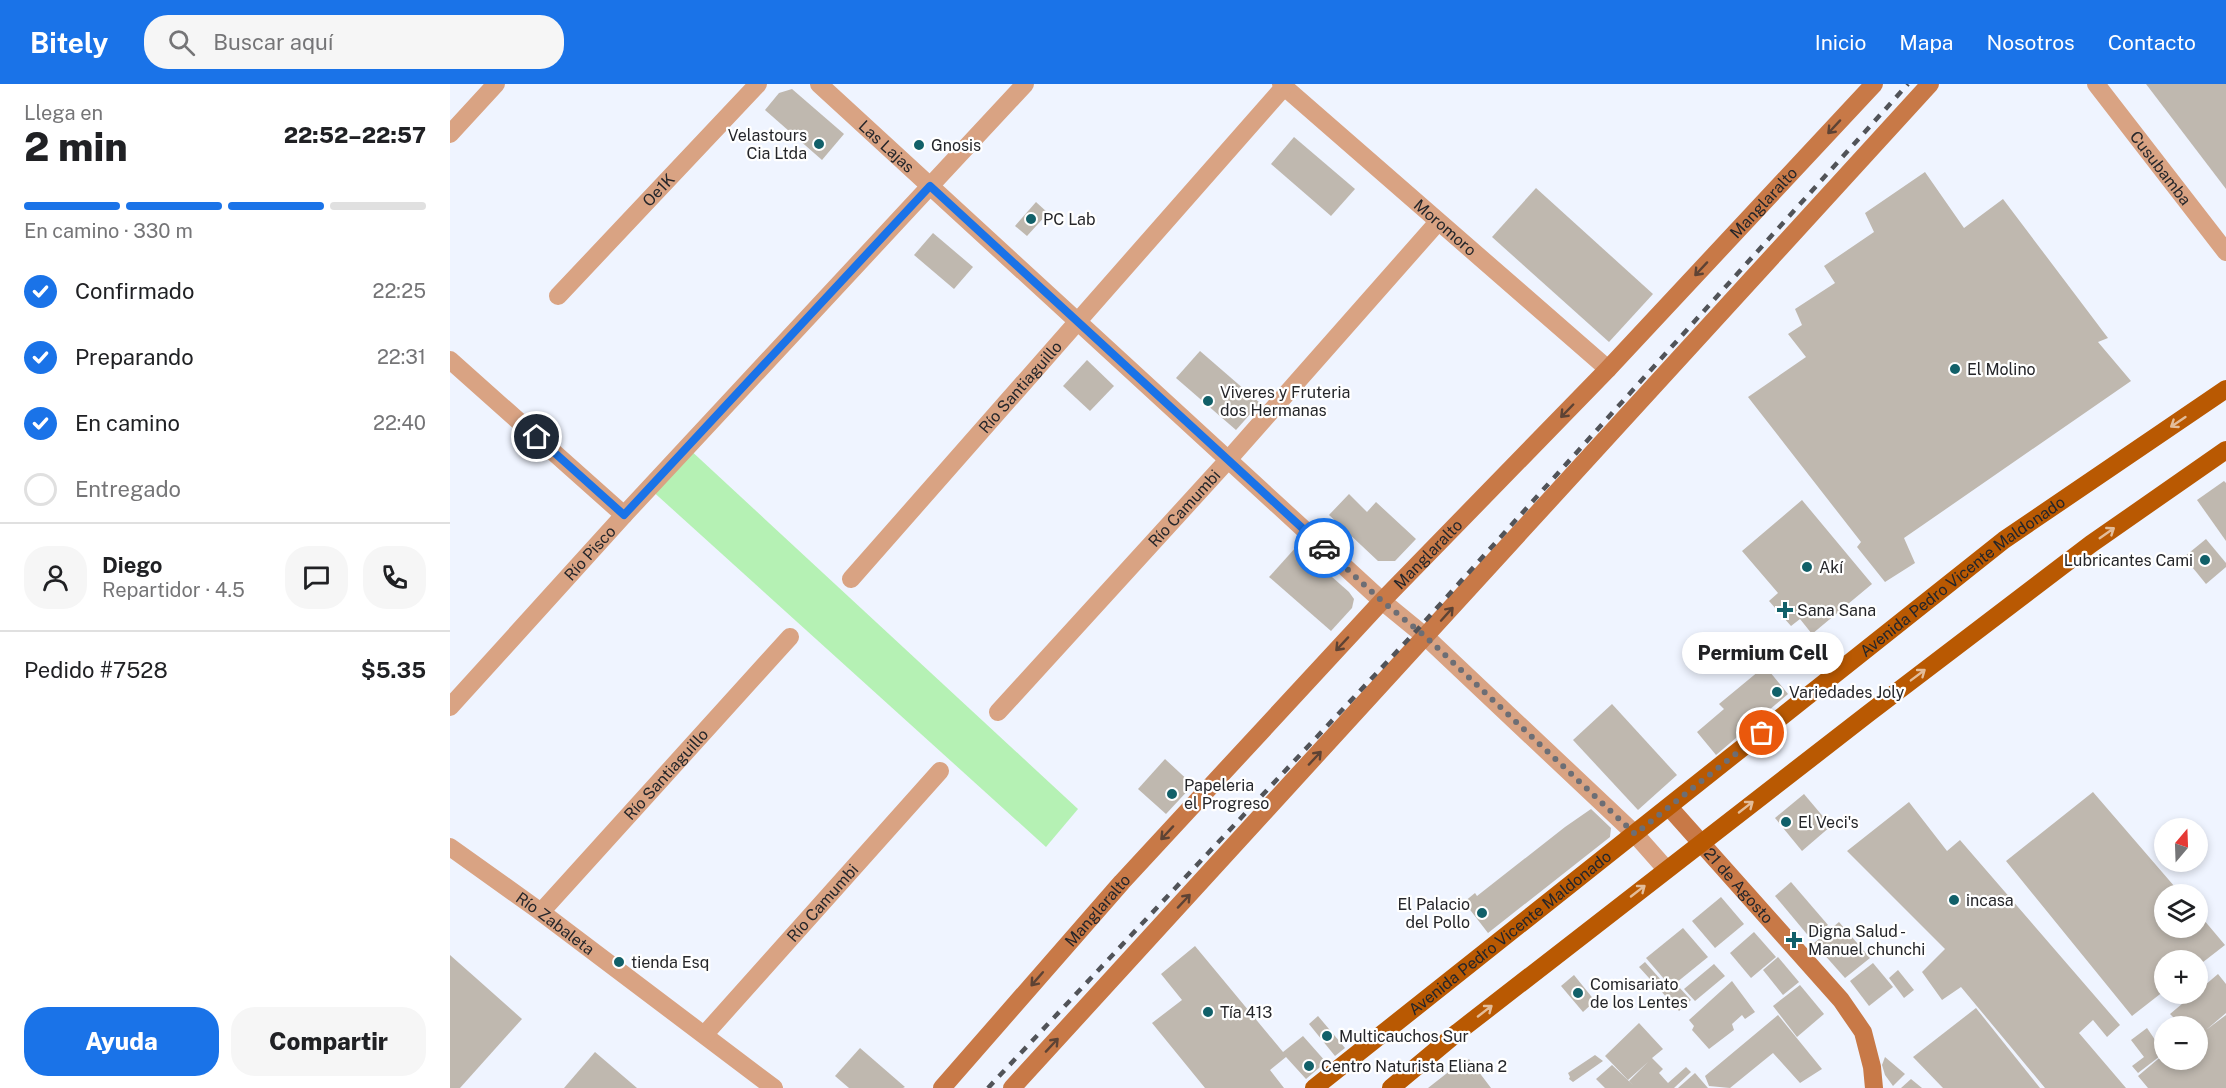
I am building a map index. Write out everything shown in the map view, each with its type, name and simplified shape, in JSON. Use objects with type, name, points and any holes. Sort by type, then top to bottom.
[{"type":"main road","name":"Manglaralto","points":[[942,1088],[1122,882],[1382,601],[1608,369],[1874,84]]},
{"type":"main road","points":[[1012,1088],[1930,84]]},
{"type":"main road","name":"Avenida Pedro Vicente Maldonado","points":[[1314,1088],[2004,540],[2226,389]]},
{"type":"main road","points":[[1391,1088],[1467,1025],[1666,869],[2081,551],[2226,450]]},
{"type":"main road","name":"21 de Agosto","points":[[1669,807],[1841,1000],[1863,1032],[1872,1067],[1874,1088]]},
{"type":"street","points":[[450,134],[496,84]]},
{"type":"street","name":"Oe1K","points":[[558,296],[758,84]]},
{"type":"street","name":"Las Lajas","points":[[819,84],[1382,601],[1426,637],[1635,834],[1666,869]]},
{"type":"street","name":"Río Pisco","points":[[450,707],[624,515],[1025,84]]},
{"type":"street","name":"Cusubamba","points":[[2096,84],[2226,252]]},
{"type":"street","name":"Moromoro","points":[[1283,85],[1608,369]]},
{"type":"street","name":"Río Santiaguillo","points":[[851,579],[1078,323],[1283,85]]},
{"type":"street","name":"Río Camumbi","points":[[998,711],[1228,460],[1438,222]]},
{"type":"street","points":[[450,360],[624,515]]},
{"type":"street","name":"Río Santiaguillo","points":[[541,912],[790,637]]},
{"type":"street","name":"Río Camumbi","points":[[705,1034],[940,771]]},
{"type":"street","name":"Río Zabaleta","points":[[450,847],[541,912],[774,1088]]},
{"type":"green space","points":[[687,447],[1078,809],[1046,847],[649,488]]},
{"type":"building","points":[[2146,84],[2226,84],[2226,189]]},
{"type":"building","points":[[792,89],[844,134],[822,160],[765,110],[779,93]]},
{"type":"building","points":[[1294,137],[1355,189],[1331,216],[1271,164]]},
{"type":"building","name":"El Molino","points":[[1925,172],[1964,228],[2003,199],[2108,338],[2098,342],[2131,381],[1904,538],[1915,563],[1885,582],[1857,547],[1861,542],[1748,397],[1806,357],[1788,334],[1802,325],[1795,309],[1835,283],[1824,266],[1874,232],[1865,213]]},
{"type":"building","points":[[1536,188],[1653,294],[1609,342],[1492,237]]},
{"type":"building","name":"PC Lab","points":[[1036,202],[1048,213],[1027,236],[1015,226]]},
{"type":"building","points":[[933,233],[973,267],[954,289],[914,255]]},
{"type":"building","points":[[1200,351],[1260,403],[1236,430],[1176,378]]},
{"type":"building","points":[[1087,360],[1114,386],[1090,411],[1063,386]]},
{"type":"building","points":[[2224,481],[2226,483],[2226,541],[2197,500]]},
{"type":"building","points":[[1349,494],[1367,512],[1376,502],[1416,539],[1395,561],[1378,561],[1329,515]]},
{"type":"building","name":"Akí","points":[[1802,500],[1872,584],[1812,634],[1800,619],[1791,626],[1769,601],[1778,593],[1742,551]]},
{"type":"building","name":"Lubricantes Cami","points":[[2206,539],[2226,563],[2226,567],[2206,584],[2184,557]]},
{"type":"building","points":[[1297,546],[1354,599],[1352,608],[1331,631],[1269,577]]},
{"type":"building","points":[[1765,666],[1788,694],[1716,755],[1697,732],[1724,709],[1719,704]]},
{"type":"building","points":[[1612,704],[1677,775],[1638,810],[1573,740]]},
{"type":"building","points":[[1165,759],[1193,785],[1166,814],[1138,789]]},
{"type":"building","points":[[2093,792],[2154,863],[2154,872],[2162,872],[2172,884],[2154,884],[2154,938],[2208,938],[2208,925],[2225,945],[2208,958],[2208,950],[2154,950],[2154,999],[2132,1016],[2006,861]]},
{"type":"building","points":[[1804,794],[1831,826],[1802,851],[1775,818]]},
{"type":"building","name":"incasa","points":[[1909,802],[1947,851],[1960,840],[2120,1025],[2107,1037],[2093,1020],[2079,1033],[2126,1088],[2045,1088],[1961,987],[1942,1000],[1922,972],[1945,949],[1847,851]]},
{"type":"building","points":[[1591,809],[1611,828],[1610,837],[1488,933],[1464,902],[1475,893],[1477,896]]},
{"type":"building","points":[[1791,882],[1828,925],[1811,939],[1775,896]]},
{"type":"building","points":[[1721,897],[1744,924],[1715,948],[1692,921]]},
{"type":"building","points":[[1839,922],[1870,958],[1845,978],[1814,943]]},
{"type":"building","points":[[1683,928],[1708,957],[1671,987],[1646,958]]},
{"type":"building","points":[[1754,932],[1776,957],[1751,978],[1730,953]]},
{"type":"building","name":"Tía 413","points":[[1195,946],[1283,1052],[1303,1036],[1326,1062],[1306,1079],[1286,1057],[1270,1070],[1284,1088],[1205,1088],[1152,1023],[1182,1000],[1161,974]]},
{"type":"building","points":[[450,955],[522,1019],[460,1088],[450,1088]]},
{"type":"building","points":[[1778,957],[1799,982],[1783,995],[1763,970]]},
{"type":"building","points":[[1645,962],[1670,990],[1677,985],[1691,1000],[1679,1011],[1639,967]]},
{"type":"building","points":[[1873,963],[1893,987],[1869,1006],[1850,981]]},
{"type":"building","points":[[1714,964],[1725,976],[1695,1001],[1684,989]]},
{"type":"building","points":[[1898,970],[1914,990],[1904,998],[1889,978]]},
{"type":"building","points":[[2218,974],[2226,984],[2226,1013],[2208,1028],[2208,1016],[2172,1016],[2170,1014],[2182,1004],[2208,1004],[2208,982]]},
{"type":"building","name":"Comisariato de los Lentes","points":[[1574,975],[1595,1001],[1583,1012],[1561,986]]},
{"type":"building","points":[[1732,981],[1755,1012],[1745,1019],[1742,1015],[1732,1024],[1734,1030],[1709,1049],[1692,1030],[1694,1026],[1689,1020]]},
{"type":"building","points":[[1800,985],[1824,1014],[1797,1037],[1773,1006]]},
{"type":"building","points":[[1976,1008],[2040,1088],[1943,1088],[1913,1057]]},
{"type":"building","points":[[1778,1015],[1822,1069],[1800,1083],[1773,1053],[1730,1088],[1709,1086],[1705,1076]]},
{"type":"building","points":[[2226,1015],[2226,1088],[2148,1088],[2138,1076],[2154,1062],[2154,1070],[2208,1070],[2208,1028]]},
{"type":"building","name":"Multicauchos Sur","points":[[1318,1016],[1345,1048],[1335,1056],[1309,1024]]},
{"type":"building","points":[[1639,1023],[1663,1049],[1652,1058],[1663,1069],[1659,1073],[1668,1083],[1686,1067],[1691,1072],[1674,1088],[1605,1088],[1596,1079],[1612,1065],[1634,1086],[1629,1081],[1648,1062],[1628,1080],[1605,1056]]},
{"type":"building","points":[[2147,1028],[2154,1038],[2154,1061],[2138,1073],[2132,1066],[2144,1057],[2131,1040]]},
{"type":"building","points":[[860,1048],[905,1087],[849,1088],[835,1076]]},
{"type":"building","points":[[595,1052],[637,1088],[564,1088]]},
{"type":"building","points":[[1595,1055],[1603,1061],[1573,1082],[1569,1079],[1568,1073]]},
{"type":"building","points":[[1885,1057],[1905,1074],[1893,1086],[1885,1075],[1882,1065]]},
{"type":"building","points":[[1469,1059],[1491,1088],[1428,1088],[1451,1070],[1452,1072]]},
{"type":"building","points":[[1695,1073],[1708,1088],[1678,1088]]},
{"type":"building","points":[[1911,1079],[1922,1088],[1901,1088]]},
{"type":"railway","points":[[988,1088],[1417,630],[1908,84]]},
{"type":"way so far","points":[[1324,548],[1382,601],[1426,637],[1635,834],[1762,733]]},
{"type":"place","name":"Velastours Cia Ltda","points":[[819,144]]},
{"type":"place","name":"Gnosis","points":[[919,145]]},
{"type":"place","name":"PC Lab","points":[[1031,219]]},
{"type":"place","name":"El Molino","points":[[1955,369]]},
{"type":"place","name":"Viveres y Fruteria dos Hermanas","points":[[1208,401]]},
{"type":"place","name":"Lubricantes Cami","points":[[2205,560]]},
{"type":"place","name":"Akí","points":[[1807,567]]},
{"type":"place","name":"Sana Sana","points":[[1785,610]]},
{"type":"place","name":"Variedades Joly","points":[[1777,692]]},
{"type":"place","name":"Permium Cell","points":[[1762,733]]},
{"type":"place","name":"Papeleria el Progreso","points":[[1172,794]]},
{"type":"place","name":"El Veci's","points":[[1786,822]]},
{"type":"place","name":"incasa","points":[[1954,900]]},
{"type":"place","name":"El Palacio del Pollo","points":[[1482,913]]},
{"type":"place","name":"Digna Salud - Manuel chunchi","points":[[1794,940]]},
{"type":"place","name":"tienda Esq","points":[[619,962]]},
{"type":"place","name":"Comisariato de los Lentes","points":[[1578,993]]},
{"type":"place","name":"Tía 413","points":[[1208,1012]]},
{"type":"place","name":"Multicauchos Sur","points":[[1327,1036]]},
{"type":"place","name":"Centro Naturista Eliana 2","points":[[1309,1066]]},
{"type":"route","points":[[537,437],[624,515],[930,186],[1324,548]]}]
